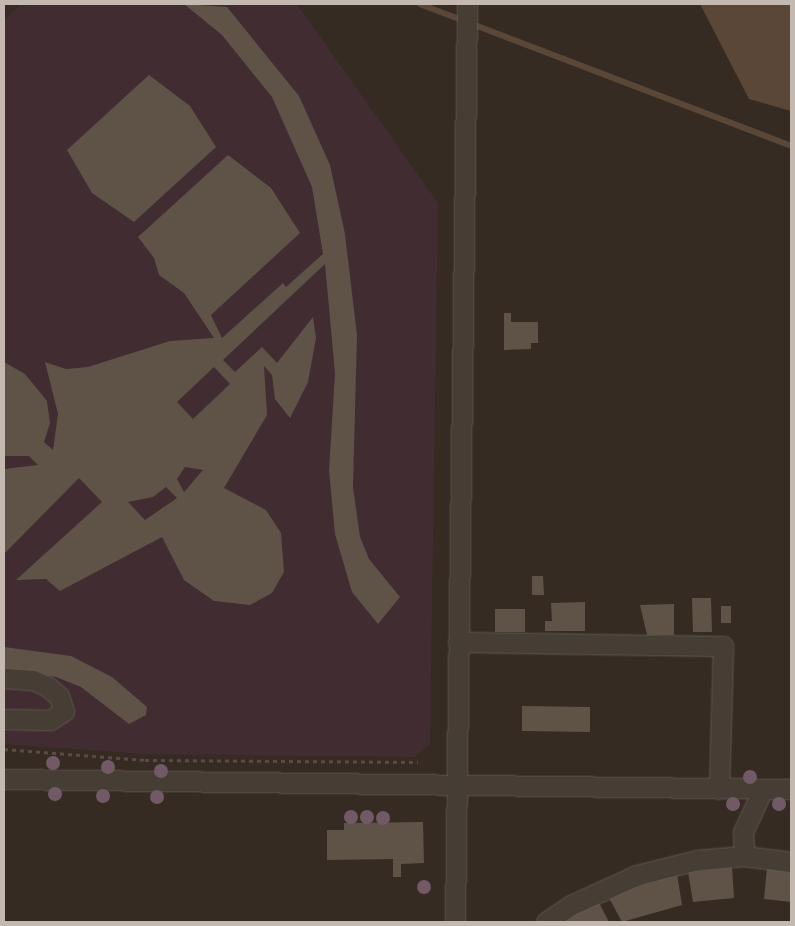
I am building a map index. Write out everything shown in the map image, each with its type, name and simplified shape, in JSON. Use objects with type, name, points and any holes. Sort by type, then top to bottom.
[{"type":"street","points":[[455,922],[467,4]]},
{"type":"street","points":[[458,642],[723,646],[719,789]]},
{"type":"street","points":[[4,678],[32,680],[48,687],[59,696],[64,711],[50,720],[4,719]]},
{"type":"street","points":[[4,778],[791,789]]},
{"type":"street","points":[[744,856],[743,832],[763,789]]},
{"type":"street","points":[[546,922],[571,905],[637,875],[697,860],[744,856],[791,862]]},
{"type":"path","points":[[4,749],[145,760],[418,762]]},
{"type":"shaded area","points":[[21,4],[297,4],[438,203],[430,744],[415,757],[145,754],[4,744],[4,20]]},
{"type":"shaded area","points":[[700,4],[791,4],[791,111],[749,99]]},
{"type":"building","points":[[184,4],[227,7],[299,96],[330,165],[345,234],[357,335],[353,487],[360,537],[369,559],[400,597],[378,624],[352,592],[335,534],[329,471],[335,373],[325,264],[223,360],[235,372],[262,347],[277,363],[313,317],[316,338],[308,382],[290,418],[275,399],[272,375],[264,366],[267,415],[224,488],[266,510],[281,533],[284,572],[272,593],[250,605],[214,601],[184,580],[162,537],[60,591],[46,579],[16,580],[102,502],[79,478],[4,554],[4,469],[38,465],[29,456],[4,456],[4,362],[25,374],[47,401],[50,423],[44,442],[53,450],[58,414],[45,362],[66,369],[88,367],[170,341],[214,338],[184,293],[159,275],[154,258],[138,237],[228,155],[271,188],[300,233],[211,315],[222,338],[283,283],[286,287],[323,254],[312,187],[272,97],[222,35]],"holes":[[[214,367],[230,384],[193,419],[177,402]],[[185,467],[203,470],[184,492],[177,479]],[[166,487],[177,498],[145,520],[128,502],[153,497]]]},
{"type":"building","points":[[149,75],[190,106],[216,147],[134,222],[92,193],[67,150]]},
{"type":"building","points":[[504,313],[511,313],[511,322],[538,322],[538,343],[531,343],[531,349],[504,350]]},
{"type":"building","points":[[532,576],[543,576],[544,595],[532,595]]},
{"type":"building","points":[[692,598],[711,598],[712,632],[693,632]]},
{"type":"building","points":[[585,602],[585,631],[545,631],[545,621],[552,621],[551,603]]},
{"type":"building","points":[[674,604],[674,635],[647,635],[640,605]]},
{"type":"building","points":[[721,606],[731,606],[731,623],[721,623]]},
{"type":"building","points":[[495,609],[525,609],[525,632],[495,632]]},
{"type":"building","points":[[4,647],[71,656],[112,677],[147,707],[146,715],[129,724],[81,687],[56,677],[4,669]]},
{"type":"building","points":[[522,706],[590,707],[590,732],[522,731]]},
{"type":"building","points":[[423,822],[424,863],[401,864],[401,877],[393,877],[393,859],[327,860],[327,830],[344,830],[344,823]]},
{"type":"building","points":[[732,867],[734,898],[693,902],[688,872]]},
{"type":"building","points":[[767,867],[791,870],[791,902],[764,899]]},
{"type":"building","points":[[677,874],[682,905],[622,922],[608,896]]},
{"type":"building","points":[[598,901],[609,922],[562,922],[580,911]]},
{"type":"waterway","points":[[420,4],[791,146]]}]
